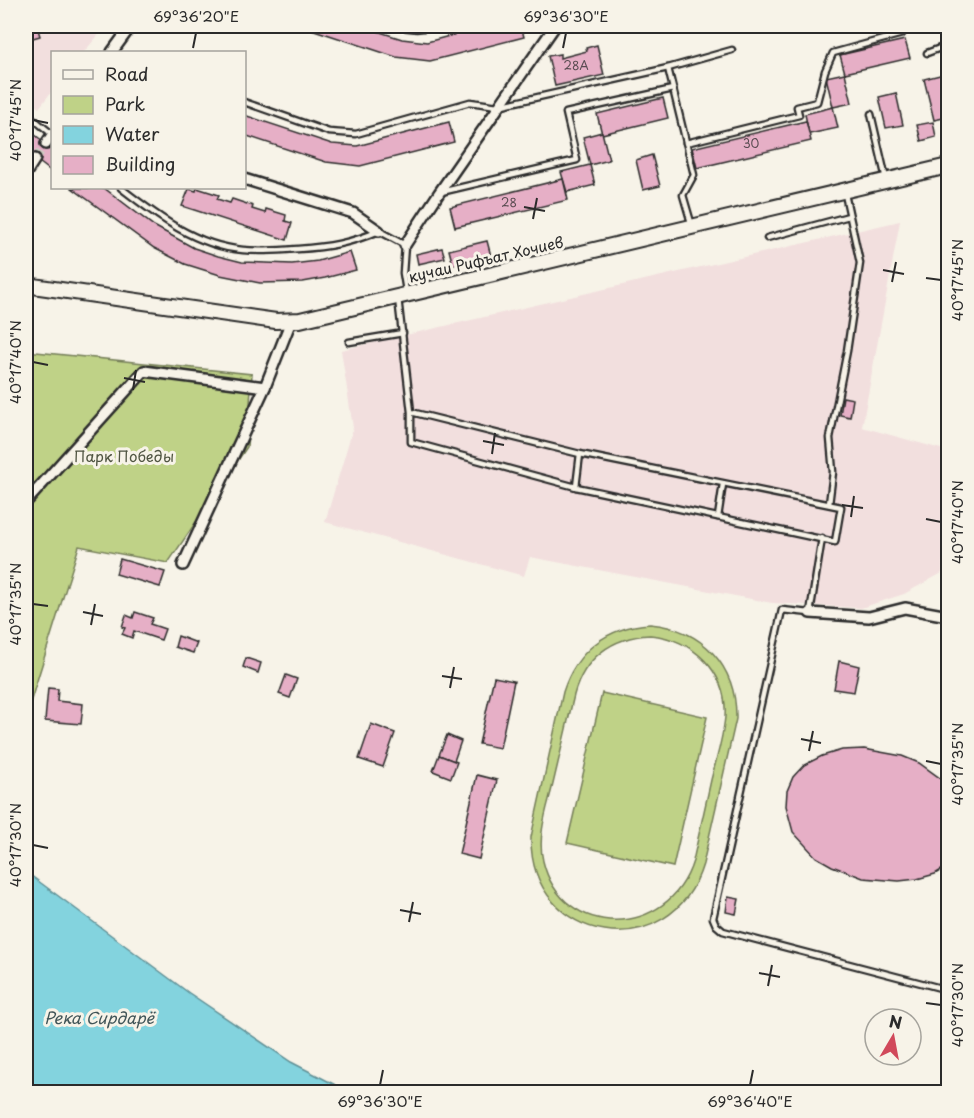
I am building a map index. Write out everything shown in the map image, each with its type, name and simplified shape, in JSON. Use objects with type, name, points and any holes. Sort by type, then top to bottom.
[{"type":"main road","name":"кучаи Рифъат Хочиев","points":[[26,285],[276,321],[291,321],[402,297],[948,166]]},
{"type":"street","points":[[113,51],[131,26]]},
{"type":"street","points":[[405,245],[438,193],[555,26]]},
{"type":"street","points":[[46,144],[51,136]]},
{"type":"street","points":[[26,173],[35,159]]},
{"type":"street","points":[[246,180],[353,213],[379,231]]},
{"type":"street","points":[[183,565],[265,387],[291,321]]},
{"type":"street","points":[[26,502],[144,371],[265,387]]},
{"type":"street","points":[[810,613],[869,617],[905,608],[948,616]]},
{"type":"lane","points":[[399,26],[405,28],[437,26]]},
{"type":"lane","points":[[686,143],[800,115],[797,107],[817,102],[825,70],[833,53],[902,34],[906,26]]},
{"type":"lane","points":[[927,53],[948,45]]},
{"type":"lane","points":[[246,103],[329,132],[356,134],[470,102],[498,106],[668,68],[732,50]]},
{"type":"lane","points":[[668,68],[694,175],[683,195],[693,228]]},
{"type":"lane","points":[[438,193],[577,160],[566,113],[673,89]]},
{"type":"lane","points":[[26,113],[51,133]]},
{"type":"lane","points":[[871,114],[887,181]]},
{"type":"lane","points":[[122,189],[169,224],[221,246],[268,251],[346,244],[379,231],[405,245],[402,297],[403,333],[411,412],[411,442],[576,487],[836,542],[841,507],[580,454],[411,412]]},
{"type":"lane","points":[[829,504],[833,472],[830,438],[848,351],[860,263],[844,191]]},
{"type":"lane","points":[[767,238],[849,216]]},
{"type":"lane","points":[[350,342],[403,333]]},
{"type":"lane","points":[[576,487],[580,454]]},
{"type":"lane","points":[[718,517],[723,484]]},
{"type":"lane","points":[[822,538],[810,613],[782,610],[713,918],[716,925],[723,931],[948,990]]},
{"type":"shaded area","points":[[26,26],[106,26],[85,51],[51,51],[51,92],[39,108],[26,98]]},
{"type":"shaded area","points":[[900,221],[862,427],[948,451],[948,524],[942,573],[904,594],[861,608],[772,603],[530,557],[524,576],[325,522],[353,428],[341,350]]},
{"type":"green space","name":"Парк Победы","points":[[26,351],[252,374],[247,447],[168,563],[79,546],[26,716]]},
{"type":"green space","points":[[650,624],[669,627],[701,642],[723,667],[730,682],[735,700],[736,719],[703,864],[687,897],[663,919],[634,930],[605,930],[576,920],[553,901],[537,873],[531,837],[563,692],[569,677],[576,664],[595,644],[620,630]],"holes":[[[650,635],[680,643],[705,661],[721,686],[724,701],[723,733],[693,861],[680,887],[662,905],[640,916],[616,920],[592,917],[571,906],[554,887],[541,852],[544,822],[574,695],[592,660],[612,645]]]},
{"type":"green space","points":[[602,693],[707,717],[673,867],[567,843]]},
{"type":"water","name":"Река Сирдарё","points":[[26,872],[189,993],[291,1062],[349,1092],[26,1092]]},
{"type":"building","points":[[26,26],[37,26],[40,36],[26,40]]},
{"type":"building","points":[[302,26],[361,26],[402,39],[427,42],[487,26],[521,26],[524,37],[430,61],[396,57]]},
{"type":"building","points":[[905,40],[910,58],[845,73],[840,55]]},
{"type":"building","points":[[597,45],[604,75],[555,86],[548,56],[560,54],[560,58],[587,51],[586,48]]},
{"type":"building","points":[[845,73],[852,103],[833,107],[826,77]]},
{"type":"building","points":[[948,73],[948,117],[934,120],[924,79]]},
{"type":"building","points":[[896,93],[903,125],[886,128],[879,97]]},
{"type":"building","points":[[663,98],[668,118],[602,134],[597,114]]},
{"type":"building","points":[[833,107],[838,128],[809,134],[805,114]]},
{"type":"building","points":[[246,116],[332,144],[357,146],[449,122],[454,142],[360,166],[326,162],[246,136]]},
{"type":"building","points":[[806,121],[811,141],[697,168],[692,148]]},
{"type":"building","points":[[933,122],[936,137],[921,141],[917,125]]},
{"type":"building","points":[[26,128],[51,147],[51,171],[26,152]]},
{"type":"building","points":[[602,132],[609,160],[590,165],[583,137]]},
{"type":"building","points":[[652,155],[660,186],[643,190],[636,160]]},
{"type":"building","points":[[590,165],[595,185],[567,192],[561,172]]},
{"type":"building","points":[[563,179],[568,200],[455,227],[450,207]]},
{"type":"building","points":[[73,189],[105,189],[154,226],[194,248],[218,256],[242,262],[292,264],[318,261],[350,252],[356,270],[303,282],[260,283],[220,275],[185,264],[154,248]]},
{"type":"building","points":[[189,189],[196,191],[200,189],[219,195],[217,199],[230,203],[232,199],[265,213],[266,209],[286,215],[285,221],[292,223],[287,240],[182,206]]},
{"type":"building","points":[[487,241],[491,256],[453,265],[449,250]]},
{"type":"building","points":[[442,248],[445,258],[418,264],[416,254]]},
{"type":"building","points":[[843,397],[853,399],[850,417],[840,415]]},
{"type":"building","points":[[120,559],[165,572],[160,587],[116,574]]},
{"type":"building","points":[[135,612],[153,618],[150,624],[165,629],[161,640],[134,631],[132,638],[122,634],[126,615],[133,618]]},
{"type":"building","points":[[178,636],[197,643],[193,653],[175,647]]},
{"type":"building","points":[[246,658],[261,663],[258,673],[243,667]]},
{"type":"building","points":[[839,661],[859,666],[854,692],[834,689]]},
{"type":"building","points":[[286,675],[297,679],[290,698],[279,694]]},
{"type":"building","points":[[494,677],[514,681],[500,748],[479,744]]},
{"type":"building","points":[[48,688],[58,689],[57,701],[83,704],[81,724],[45,721]]},
{"type":"building","points":[[371,724],[395,733],[383,767],[359,759]]},
{"type":"building","points":[[447,735],[461,741],[454,761],[439,755]]},
{"type":"building","points":[[864,749],[902,756],[919,763],[948,784],[948,866],[935,874],[917,879],[899,881],[863,878],[816,857],[793,832],[786,806],[787,791],[793,777],[804,765],[822,756],[842,750]]},
{"type":"building","points":[[439,755],[457,762],[451,778],[433,771]]},
{"type":"building","points":[[477,775],[497,780],[479,859],[459,854]]},
{"type":"building","points":[[728,897],[739,899],[736,914],[726,912]]},
{"type":"tunnel","points":[[35,159],[46,144]]}]
